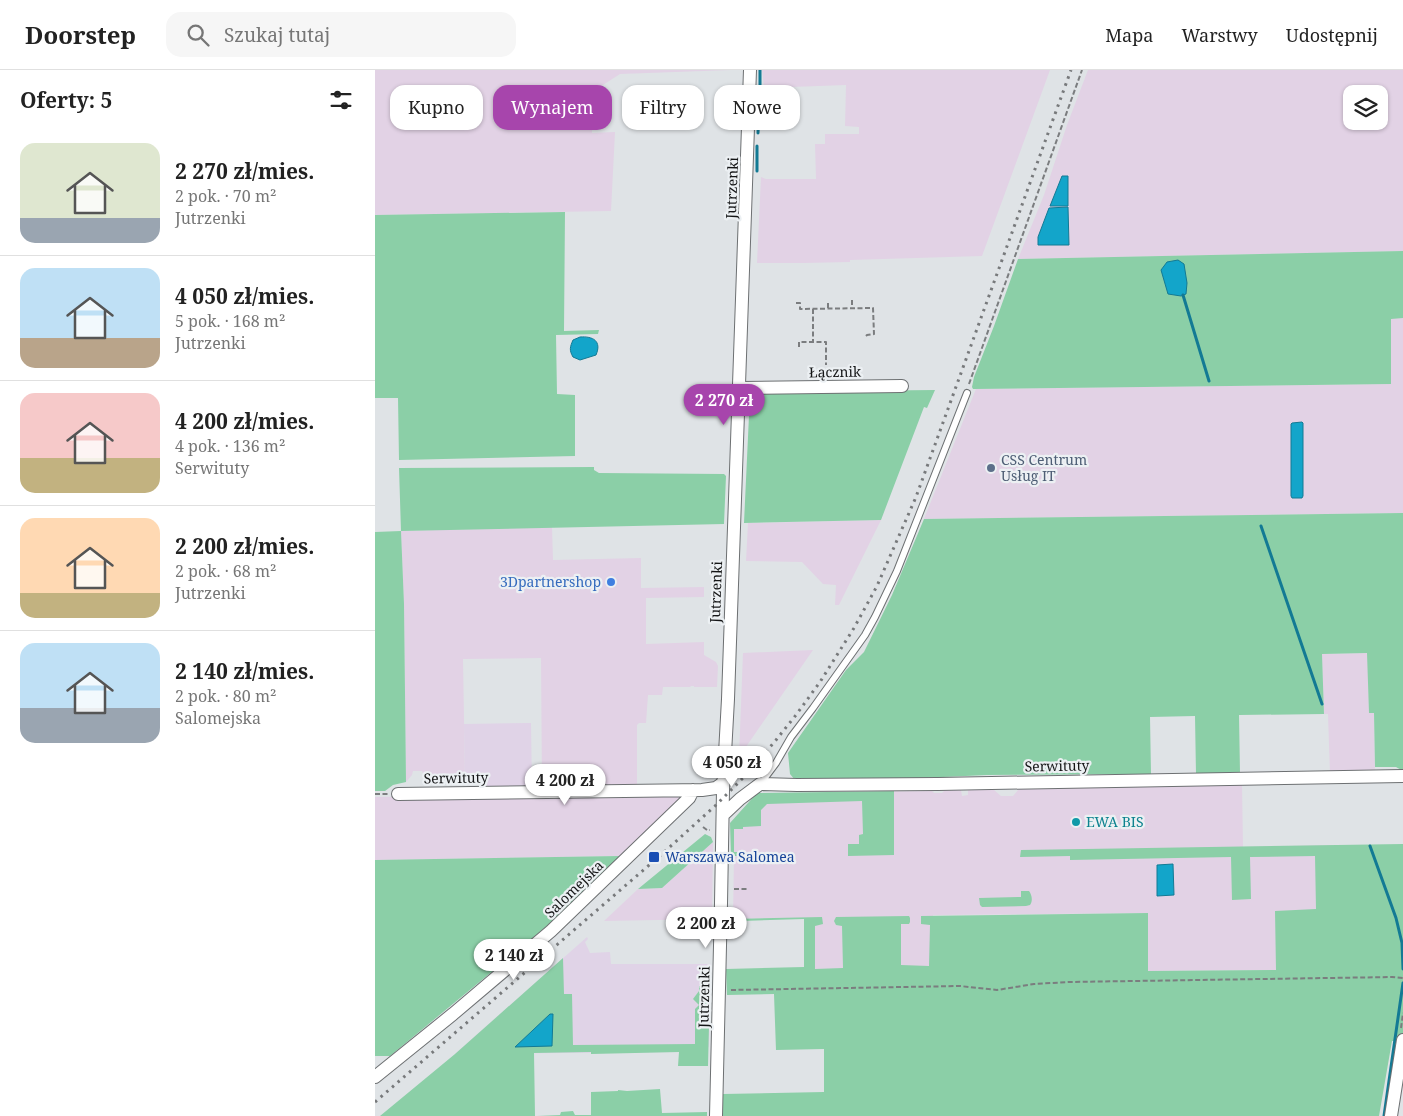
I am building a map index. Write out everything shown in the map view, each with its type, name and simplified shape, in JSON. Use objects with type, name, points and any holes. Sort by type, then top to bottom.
[{"type":"street","name":"Jutrzenki","points":[[716,1116],[723,783],[728,699],[751,70]]},
{"type":"street","name":"Łącznik","points":[[739,388],[902,386]]},
{"type":"street","name":"Serwituty","points":[[760,784],[910,784],[1403,776]]},
{"type":"street","name":"Serwituty","points":[[398,794],[693,790],[716,788],[723,783]]},
{"type":"street","points":[[723,815],[760,784]]},
{"type":"street","name":"Salomejska","points":[[375,1077],[460,1009],[551,931],[689,798],[693,790]]},
{"type":"street","points":[[1391,1116],[1403,1040]]},
{"type":"lane","points":[[760,784],[776,763],[791,737],[865,635],[875,617],[897,571],[967,393]]},
{"type":"path","points":[[967,393],[1082,70]]},
{"type":"path","points":[[828,300],[828,308]]},
{"type":"path","points":[[852,300],[852,308]]},
{"type":"path","points":[[795,303],[800,303],[800,309],[873,308],[874,334],[867,334],[865,337]]},
{"type":"path","points":[[813,308],[813,342]]},
{"type":"path","points":[[799,347],[799,342],[826,342],[826,365]]},
{"type":"path","points":[[733,889],[749,889]]},
{"type":"path","points":[[719,990],[960,986],[997,990],[1035,984],[1069,982],[1403,978]]},
{"type":"path","points":[[1403,1013],[1400,1030],[1403,1040]]},
{"type":"shaded area","points":[[375,70],[731,70],[620,74],[603,85],[493,85],[493,130],[592,130],[592,133],[615,132],[611,211],[375,215]]},
{"type":"shaded area","points":[[762,70],[1050,70],[982,256],[850,260],[850,262],[757,263],[761,177],[766,179],[816,179],[815,144],[825,144],[825,134],[859,134],[859,127],[845,126],[846,85],[800,87],[800,85],[764,85]]},
{"type":"shaded area","points":[[1088,70],[1403,70],[1403,251],[1018,259],[1044,195],[1067,125]]},
{"type":"shaded area","points":[[1391,318],[1403,318],[1403,513],[924,519],[976,389],[1391,384]]},
{"type":"shaded area","points":[[881,520],[839,605],[835,605],[836,585],[823,584],[802,562],[746,561],[748,523]]},
{"type":"shaded area","points":[[552,527],[553,560],[641,558],[641,588],[704,587],[704,597],[646,598],[646,644],[704,642],[704,655],[716,662],[718,666],[717,687],[663,687],[662,695],[648,695],[646,723],[639,723],[637,725],[637,787],[542,788],[541,658],[463,659],[465,779],[426,780],[422,771],[413,771],[406,782],[404,604],[401,531]]},
{"type":"shaded area","points":[[813,650],[739,757],[743,653]]},
{"type":"shaded area","points":[[1368,653],[1369,713],[1374,713],[1375,773],[1330,774],[1328,714],[1324,714],[1322,654]]},
{"type":"shaded area","points":[[531,723],[532,789],[488,789],[476,779],[465,779],[464,724]]},
{"type":"shaded area","points":[[1242,785],[1243,847],[1332,845],[1334,910],[1276,970],[1148,971],[1147,913],[933,915],[934,974],[804,975],[804,918],[733,919],[734,854],[731,854],[730,823],[757,793],[932,791],[934,793],[942,793],[945,790],[961,790],[962,796],[968,795],[968,790],[994,790],[1001,796],[1013,796],[1019,789]]},
{"type":"shaded area","points":[[682,794],[682,798],[620,856],[375,860],[375,797],[548,795],[550,798]]},
{"type":"shaded area","points":[[713,842],[712,919],[604,921],[638,889],[662,888]]},
{"type":"shaded area","points":[[587,937],[588,939],[585,942],[590,953],[610,952],[611,964],[711,964],[709,1047],[679,1052],[455,1054]]},
{"type":"green space","points":[[565,212],[564,331],[599,330],[598,334],[556,335],[557,394],[575,395],[575,456],[399,460],[398,398],[375,398],[375,215]]},
{"type":"green space","points":[[1403,251],[1403,318],[1391,319],[1391,384],[973,389],[972,387],[1018,259]]},
{"type":"green space","points":[[935,390],[927,408],[924,407],[881,520],[744,523],[750,394]]},
{"type":"green space","points":[[594,467],[594,470],[599,473],[724,474],[726,476],[724,524],[401,531],[399,468]]},
{"type":"green space","points":[[1403,513],[1403,771],[1396,767],[1375,767],[1374,713],[1369,713],[1367,653],[1322,654],[1324,714],[1239,715],[1240,773],[1196,774],[1195,716],[1150,717],[1151,774],[987,775],[855,781],[795,780],[790,774],[788,753],[846,670],[864,652],[892,595],[924,519]]},
{"type":"green space","points":[[401,531],[404,604],[406,782],[393,785],[385,791],[375,791],[375,532]]},
{"type":"green space","points":[[894,791],[894,855],[848,856],[848,844],[859,844],[859,835],[863,834],[862,801],[767,804],[761,810],[761,826],[734,829],[734,852],[743,852],[743,856],[731,854],[730,823],[757,793]]},
{"type":"green space","points":[[705,834],[711,837],[713,842],[662,888],[638,889]]},
{"type":"green space","points":[[1403,844],[1403,1036],[1399,1041],[1392,1041],[1379,1116],[723,1116],[723,1094],[824,1092],[824,1049],[776,1050],[774,994],[727,995],[726,969],[804,967],[804,919],[741,921],[733,925],[733,919],[822,917],[823,924],[815,926],[815,969],[843,968],[842,926],[836,925],[834,921],[836,917],[909,916],[909,924],[901,924],[901,965],[929,966],[930,925],[921,924],[921,916],[1148,913],[1148,971],[1276,970],[1275,911],[1316,909],[1315,856],[1250,857],[1251,899],[1232,900],[1231,857],[1070,860],[1070,856],[1020,857],[1021,850]]},
{"type":"green space","points":[[620,856],[576,902],[390,1056],[375,1056],[375,860]]},
{"type":"green space","points":[[1021,891],[1029,891],[1032,900],[1030,905],[982,907],[980,905],[979,898],[1021,897]]},
{"type":"green space","points":[[563,958],[564,994],[572,994],[573,1045],[695,1044],[695,1009],[699,1005],[693,999],[699,991],[699,986],[710,985],[708,1066],[678,1066],[679,1052],[534,1053],[535,1116],[380,1116],[455,1054]]},
{"type":"green space","points":[[660,1089],[662,1113],[707,1112],[707,1116],[537,1116],[560,1115],[561,1112],[573,1111],[575,1115],[591,1115],[591,1092]]},
{"type":"water","points":[[1062,176],[1068,176],[1068,206],[1050,206]]},
{"type":"water","points":[[1068,207],[1069,245],[1038,245],[1038,237],[1049,208]]},
{"type":"water","points":[[1178,260],[1184,264],[1187,283],[1186,294],[1181,296],[1168,294],[1161,270],[1167,262]]},
{"type":"water","points":[[580,337],[589,337],[595,340],[598,346],[596,355],[580,360],[573,357],[570,350],[571,345],[573,340]]},
{"type":"water","points":[[1302,422],[1303,496],[1302,498],[1292,498],[1291,424]]},
{"type":"water","points":[[1173,864],[1174,895],[1157,896],[1157,865]]},
{"type":"water","points":[[550,1014],[553,1014],[552,1046],[515,1047]]},
{"type":"waterway","points":[[760,70],[760,85]]},
{"type":"waterway","points":[[757,146],[757,171]]},
{"type":"waterway","points":[[1183,295],[1209,381]]},
{"type":"waterway","points":[[1261,526],[1322,704]]},
{"type":"waterway","points":[[1370,846],[1396,918],[1402,943],[1403,969]]},
{"type":"waterway","points":[[1384,1116],[1403,983]]},
{"type":"railway","points":[[375,1102],[715,806],[749,772],[796,715],[820,682],[854,628],[877,586],[916,497],[1071,70]]},
{"type":"place","name":"CSS Centrum Usług IT","points":[[991,468]]},
{"type":"place","name":"3Dpartnershop","points":[[611,582]]},
{"type":"place","name":"EWA BIS","points":[[1076,822]]},
{"type":"place","name":"Warszawa Salomea","points":[[654,857]]}]
